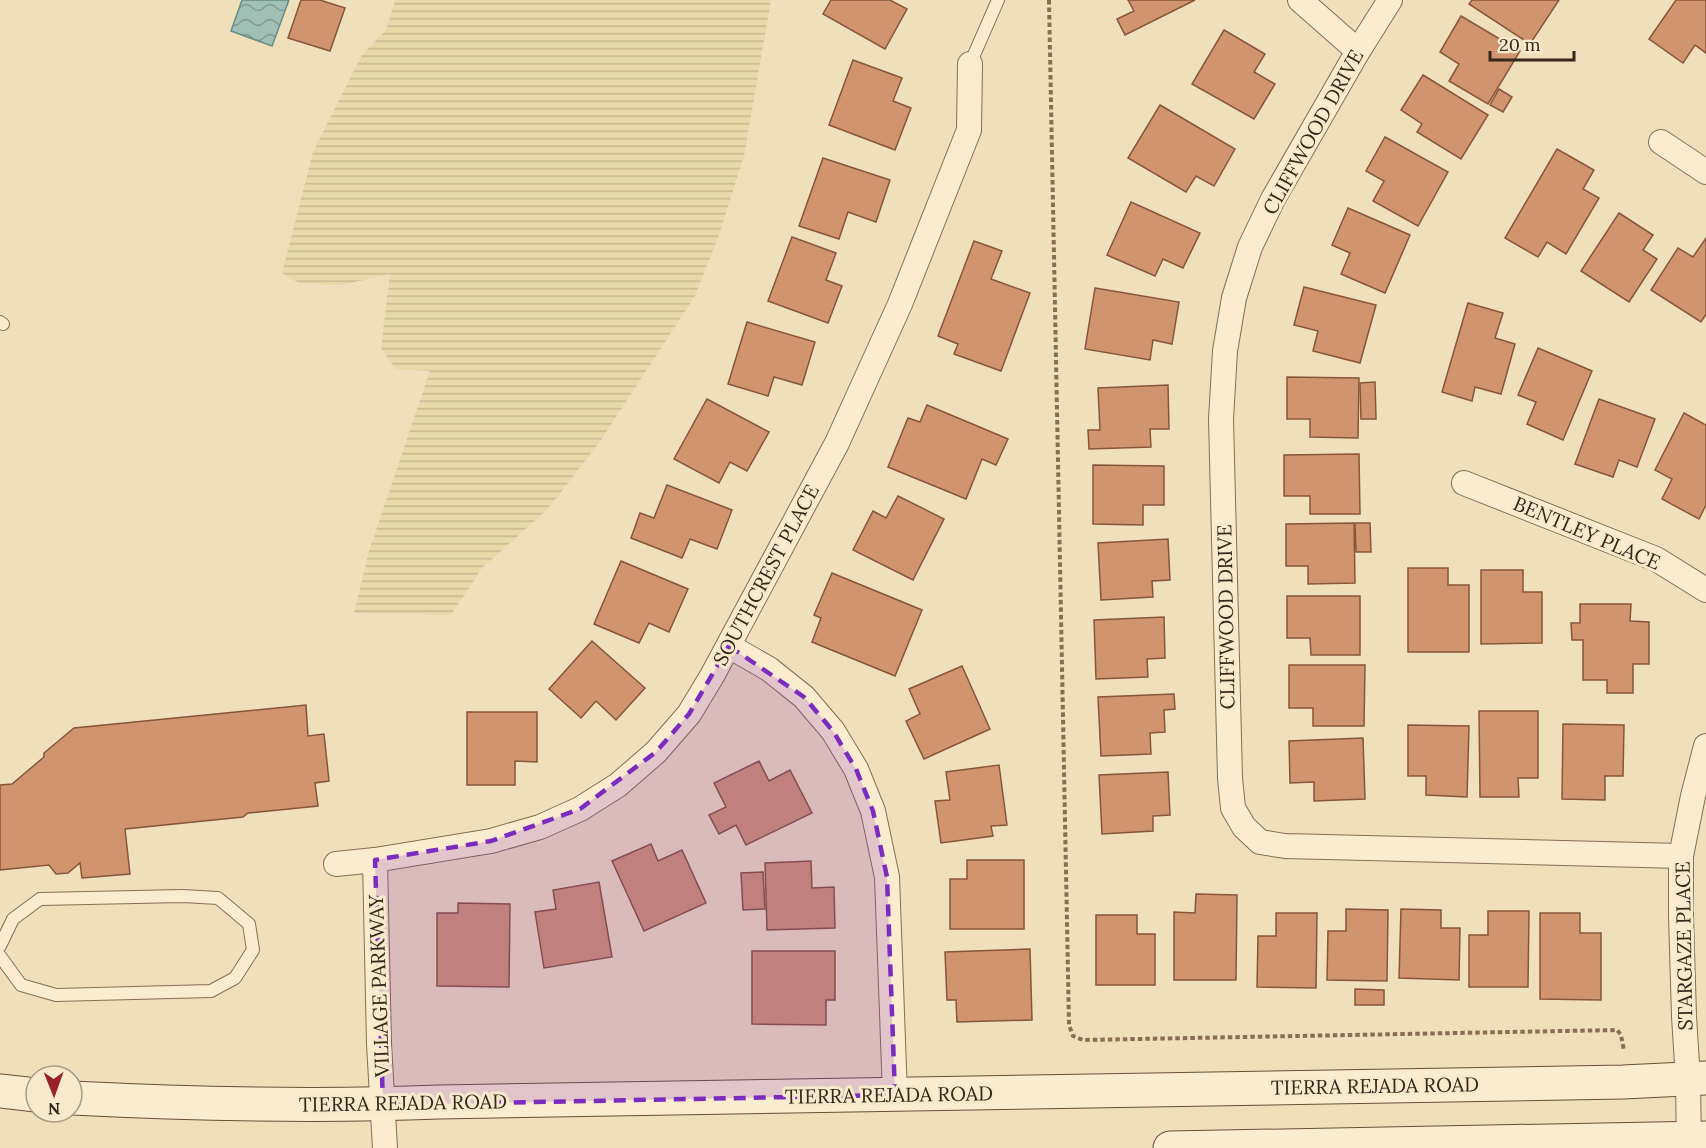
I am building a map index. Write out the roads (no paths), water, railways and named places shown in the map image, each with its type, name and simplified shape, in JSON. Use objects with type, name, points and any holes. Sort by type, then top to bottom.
[{"type":"main road","name":"TIERRA REJADA ROAD","points":[[84,1099],[179,1104],[383,1105],[439,1102],[1697,1079]]},
{"type":"main road","points":[[0,1091],[24,1094]]},
{"type":"main road","points":[[1170,1148],[1695,1142]]},
{"type":"street","points":[[1300,0],[1358,51]]},
{"type":"street","name":"CLIFFWOOD DRIVE","points":[[1390,0],[1273,199],[1250,247],[1234,298],[1225,351],[1221,419],[1230,778],[1233,808],[1244,827],[1260,842],[1285,846],[1681,856]]},
{"type":"street","name":"SOUTHCREST PLACE","points":[[336,864],[491,841],[540,827],[580,809],[618,785],[656,753],[689,714],[729,646],[837,443],[900,304],[969,130],[970,64]]},
{"type":"street","points":[[1661,142],[1706,172]]},
{"type":"street","name":"BENTLEY PLACE","points":[[1464,483],[1656,560],[1706,590]]},
{"type":"street","points":[[729,646],[769,669],[812,706],[833,731],[856,769],[873,811],[887,876],[895,1095]]},
{"type":"street","name":"STARGAZE PLACE","points":[[1695,1142],[1697,1079],[1682,961],[1681,856],[1706,746]]},
{"type":"street","name":"VILLAGE PARKWAY","points":[[375,860],[379,1044],[385,1148]]},
{"type":"lane","points":[[970,64],[998,0]]},
{"type":"lane","points":[[0,946],[13,919],[40,899],[183,896],[218,898],[249,924],[253,950],[235,978],[210,991],[151,993],[56,995],[21,985],[0,956]]},
{"type":"water","points":[[242,0],[289,0],[272,46],[231,31]]}]
